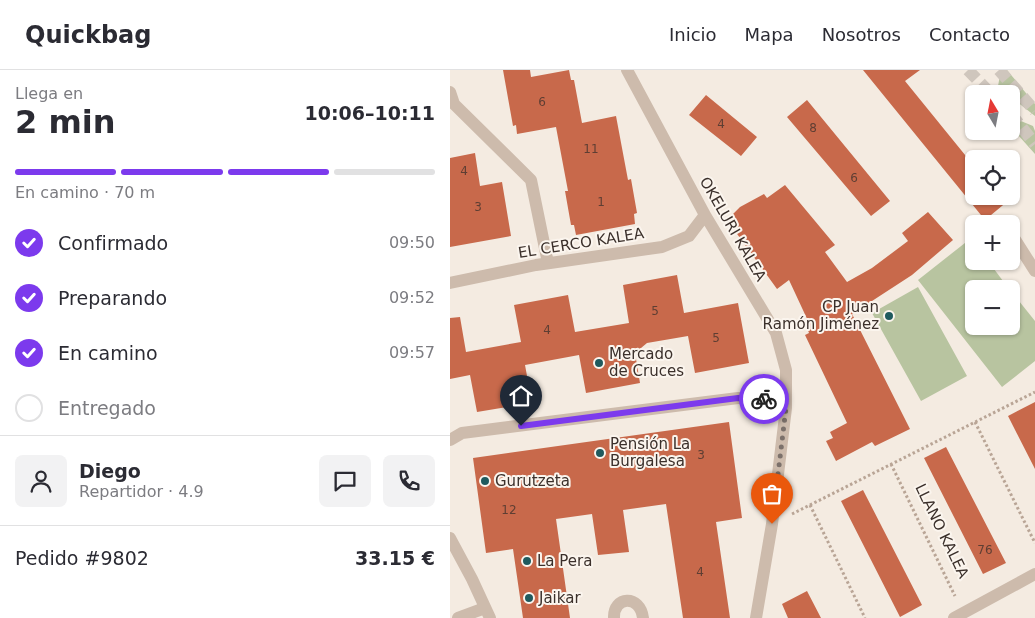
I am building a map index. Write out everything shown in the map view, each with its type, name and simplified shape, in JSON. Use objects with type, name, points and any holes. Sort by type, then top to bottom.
[{"type":"street","name":"OKELURI KALEA","points":[[627,70],[705,215],[776,333],[786,370],[786,408],[772,524],[756,618]]},
{"type":"street","points":[[450,92],[454,104],[531,180],[548,263]]},
{"type":"street","name":"EL CERCO KALEA","points":[[450,283],[548,263],[662,247],[688,236],[705,215]]},
{"type":"street","points":[[1020,247],[1035,271]]},
{"type":"street","points":[[450,440],[462,433],[738,398],[762,398],[786,408]]},
{"type":"street","points":[[450,538],[488,613],[458,618]]},
{"type":"street","points":[[959,616],[1035,574]]},
{"type":"street","points":[[614,618],[616,607],[621,602],[628,600],[636,602],[641,607],[643,618]]},
{"type":"path","points":[[772,524],[1035,392]]},
{"type":"path","points":[[975,422],[1035,543]]},
{"type":"path","name":"LLANO KALEA","points":[[891,464],[959,616]]},
{"type":"path","points":[[810,505],[865,618]]},
{"type":"green space","points":[[1001,70],[1007,70],[1019,85],[998,85]]},
{"type":"green space","points":[[1020,86],[1035,104],[1035,116],[1020,104]]},
{"type":"green space","points":[[1020,121],[1033,126],[1035,131],[1035,154],[1020,137]]},
{"type":"green space","points":[[965,243],[965,270],[995,270],[1002,280],[965,280],[965,335],[1020,335],[1020,302],[1035,321],[1035,361],[1002,387],[918,280]]},
{"type":"green space","points":[[918,287],[967,376],[921,401],[872,313]]},
{"type":"building","points":[[503,70],[530,70],[531,77],[569,70],[571,80],[574,80],[582,123],[616,116],[628,180],[631,179],[637,213],[634,214],[635,224],[576,235],[574,225],[571,225],[565,191],[568,191],[556,127],[517,134],[516,125],[513,126]]},
{"type":"building","points":[[863,70],[920,70],[905,81],[965,155],[965,195]]},
{"type":"building","points":[[706,95],[757,137],[741,156],[689,115]]},
{"type":"building","points":[[807,100],[890,201],[871,216],[787,117]]},
{"type":"building","points":[[475,153],[480,186],[502,182],[511,236],[450,247],[450,158]]},
{"type":"building","points":[[785,185],[835,245],[825,252],[847,282],[872,268],[908,241],[902,233],[928,212],[953,240],[912,275],[852,314],[910,429],[875,446],[872,442],[836,461],[826,441],[833,438],[830,432],[847,423],[805,335],[809,333],[806,325],[809,323],[789,280],[777,289],[727,220],[740,207],[764,194],[767,198]]},
{"type":"building","points":[[973,205],[1003,205],[991,215],[981,215]]},
{"type":"building","points":[[677,275],[684,313],[738,303],[749,363],[695,373],[688,336],[647,343],[635,353],[640,383],[586,393],[579,355],[525,365],[532,403],[477,412],[470,375],[450,379],[450,318],[460,317],[466,352],[521,342],[514,305],[568,295],[575,332],[629,323],[623,285]]},
{"type":"building","points":[[1035,402],[1035,469],[1008,416]]},
{"type":"building","points":[[729,422],[742,518],[716,522],[730,618],[683,618],[666,504],[623,510],[629,552],[598,555],[592,514],[556,519],[570,618],[523,618],[513,549],[486,553],[473,458]]},
{"type":"building","points":[[946,447],[1006,563],[983,574],[924,458]]},
{"type":"building","points":[[863,490],[922,605],[900,617],[841,501]]},
{"type":"building","points":[[807,591],[821,618],[788,618],[782,604]]},
{"type":"tunnel","points":[[968,70],[982,85]]},
{"type":"tunnel","points":[[999,70],[1035,111]]},
{"type":"tunnel","points":[[1020,125],[1035,144]]},
{"type":"way so far","points":[[764,399],[786,408],[772,524]]},
{"type":"place","name":"CP Juan Ramón Jiménez","points":[[889,316]]},
{"type":"place","name":"Mercado de Cruces","points":[[599,363]]},
{"type":"place","name":"Pensión La Burgalesa","points":[[600,453]]},
{"type":"place","name":"Gurutzeta","points":[[485,481]]},
{"type":"place","name":"La Pera","points":[[527,561]]},
{"type":"place","name":"Jaikar","points":[[529,598]]},
{"type":"route","points":[[521,426],[738,398],[764,399]]}]
